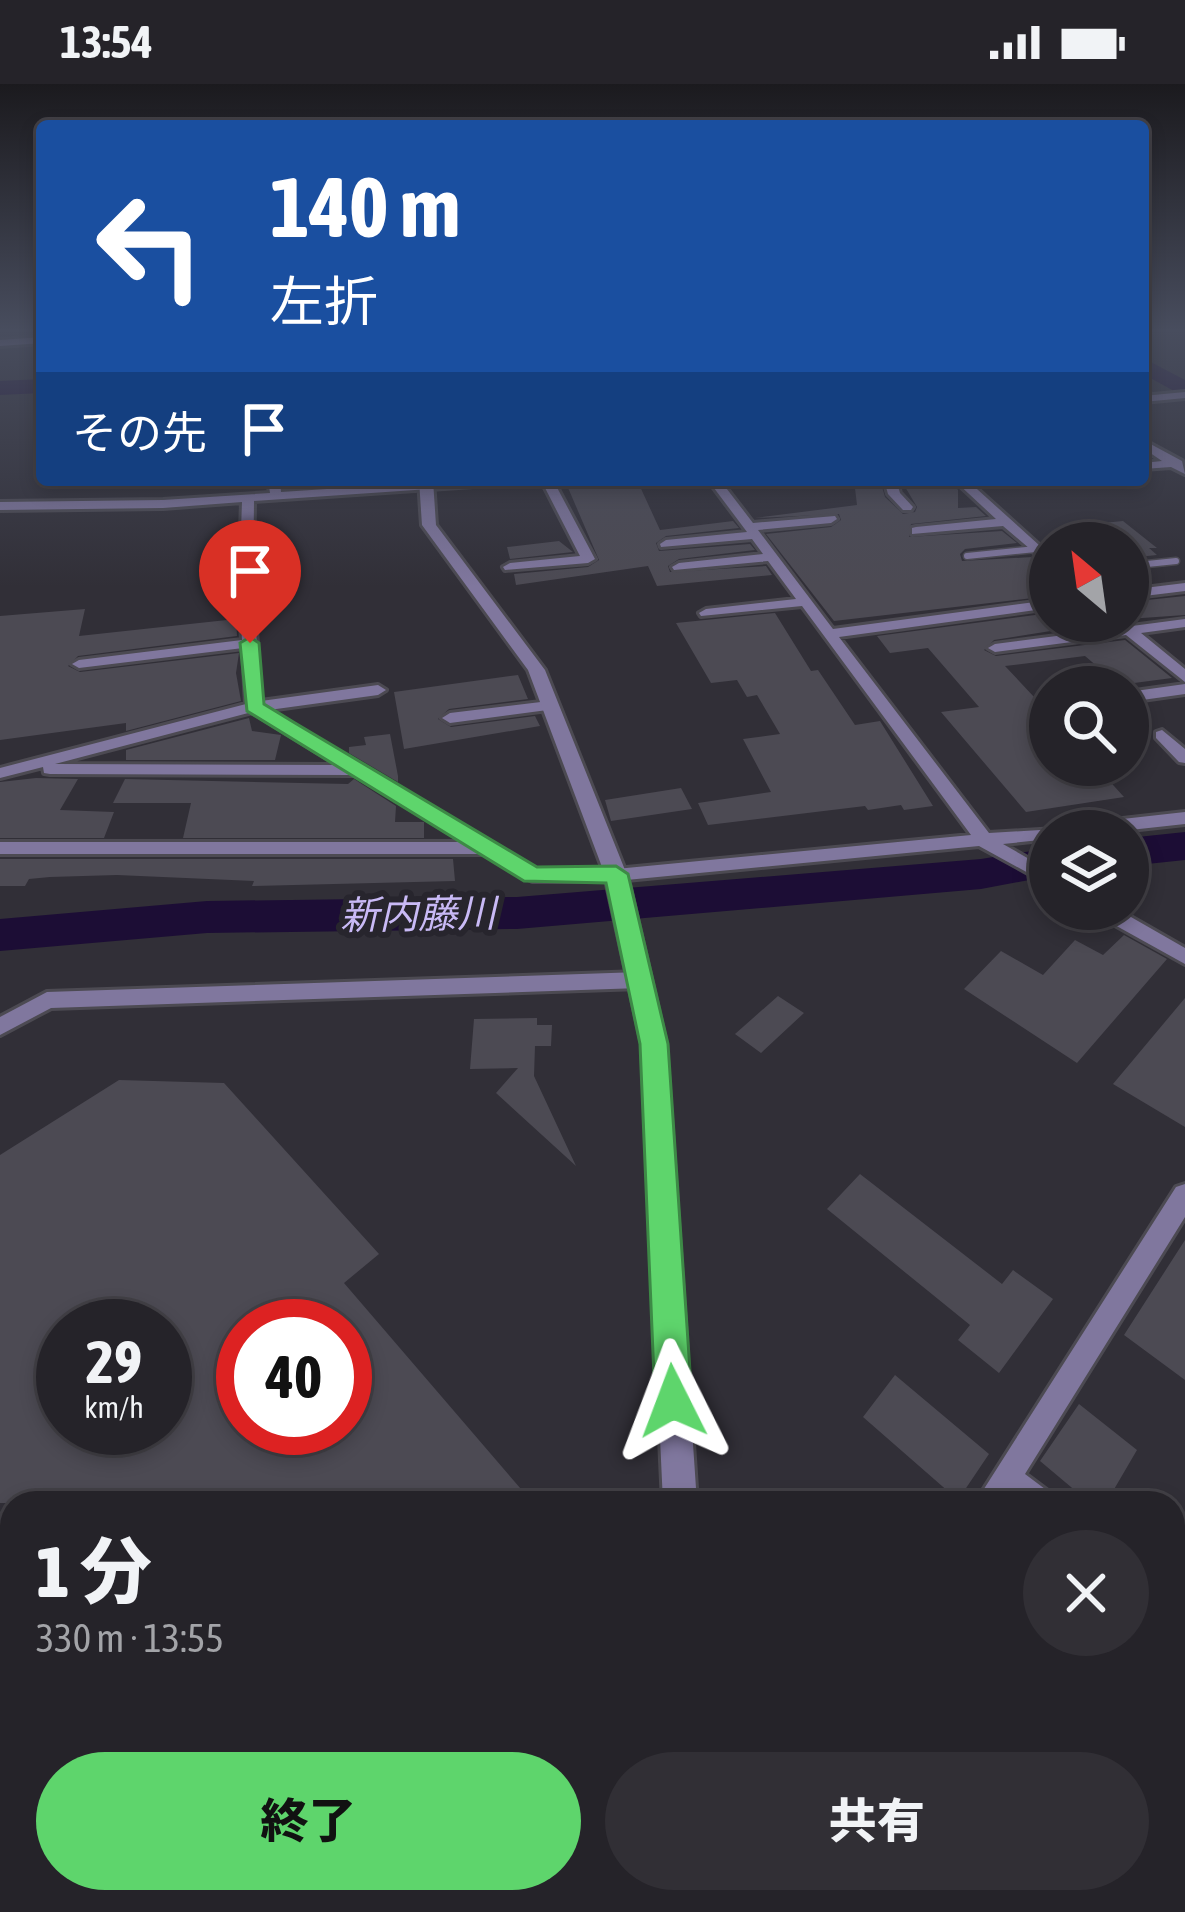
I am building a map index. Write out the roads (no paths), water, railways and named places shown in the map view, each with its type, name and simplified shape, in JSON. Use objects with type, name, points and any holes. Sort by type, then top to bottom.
[{"type":"street","points":[[1149,446],[1181,466]]},
{"type":"street","points":[[1149,466],[1181,466]]},
{"type":"street","points":[[275,486],[276,496]]},
{"type":"street","points":[[0,506],[248,498],[391,486]]},
{"type":"street","points":[[426,486],[429,525],[536,670],[616,874],[654,1044],[679,1491]]},
{"type":"street","points":[[510,566],[588,559],[550,486]]},
{"type":"street","points":[[718,486],[986,842],[1029,867]]},
{"type":"street","points":[[892,486],[907,507]]},
{"type":"street","points":[[967,486],[1029,543]]},
{"type":"street","points":[[248,498],[254,706]]},
{"type":"street","points":[[666,544],[831,519]]},
{"type":"street","points":[[916,531],[1006,522]]},
{"type":"street","points":[[679,567],[771,557]]},
{"type":"street","points":[[1149,591],[1185,587]]},
{"type":"street","points":[[706,613],[805,602]]},
{"type":"street","points":[[829,634],[1029,607]]},
{"type":"street","points":[[1149,625],[1185,623]]},
{"type":"street","points":[[994,648],[1029,642]]},
{"type":"street","points":[[1144,642],[1185,676]]},
{"type":"street","points":[[79,664],[250,643]]},
{"type":"street","points":[[1149,694],[1185,689]]},
{"type":"street","points":[[9,771],[254,706],[378,690]]},
{"type":"street","points":[[254,706],[532,875],[616,874],[1029,836]]},
{"type":"street","points":[[450,718],[550,706]]},
{"type":"street","points":[[1162,735],[1185,758]]},
{"type":"street","points":[[9,771],[356,770]]},
{"type":"street","points":[[1149,822],[1185,818]]},
{"type":"street","points":[[0,848],[487,848]]},
{"type":"street","points":[[1138,930],[1185,958]]},
{"type":"street","points":[[0,1027],[47,1000],[640,980]]},
{"type":"street","points":[[999,1490],[1185,1195]]},
{"type":"lane","points":[[967,556],[1029,550]]},
{"type":"lane","points":[[1149,564],[1176,561]]},
{"type":"waterway","name":"新内藤川","points":[[1149,850],[1185,846]]},
{"type":"waterway","name":"新内藤川","points":[[0,935],[207,917],[517,913],[981,874],[1029,866]]}]
